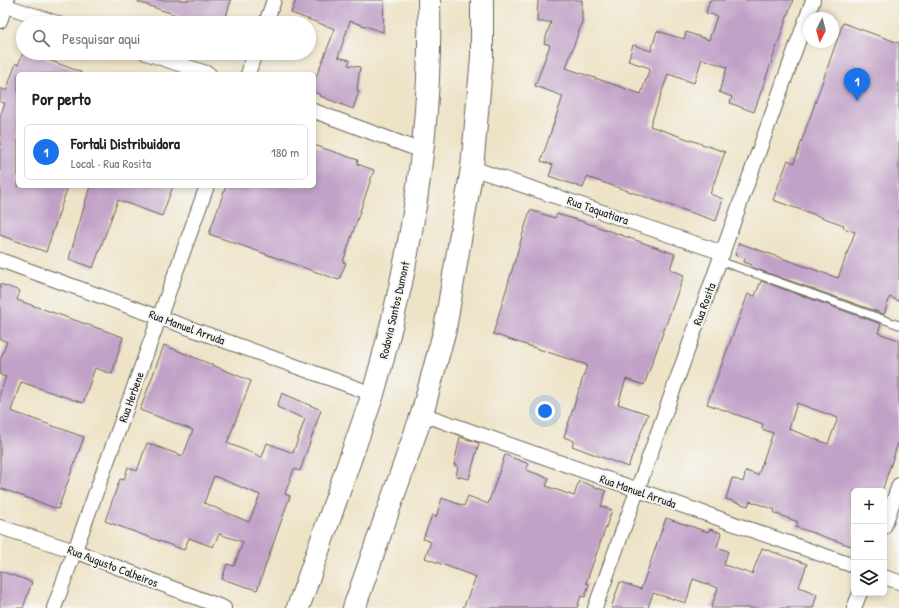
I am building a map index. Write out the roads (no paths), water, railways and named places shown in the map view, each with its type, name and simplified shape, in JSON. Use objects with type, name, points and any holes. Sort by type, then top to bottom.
[{"type":"highway","name":"Rodovia Santos Dumont","points":[[298,608],[383,362],[404,268],[422,151],[427,107],[429,0]]},
{"type":"highway","points":[[354,608],[422,414],[445,329],[472,168],[482,57],[482,0]]},
{"type":"street","points":[[268,16],[274,0]]},
{"type":"street","name":"Rua Rosita","points":[[595,608],[814,0]]},
{"type":"street","points":[[0,21],[4,3],[38,16]]},
{"type":"street","points":[[167,60],[203,72]]},
{"type":"street","points":[[249,72],[253,60]]},
{"type":"street","points":[[316,112],[422,151]]},
{"type":"street","name":"Rua Taquatiara","points":[[472,168],[721,257]]},
{"type":"street","name":"Rua Herbene","points":[[54,608],[207,188]]},
{"type":"street","name":"Rua Manuel Arruda","points":[[0,260],[373,394]]},
{"type":"street","name":"Rua Manuel Arruda","points":[[422,414],[637,491],[851,565]]},
{"type":"street","points":[[885,524],[899,486]]},
{"type":"street","name":"Rua Augusto Calheiros","points":[[0,527],[75,551],[224,608]]},
{"type":"street","points":[[887,578],[899,582]]},
{"type":"street","points":[[854,608],[859,596]]},
{"type":"lane","name":"Rua Taquatiara","points":[[721,257],[899,325]]},
{"type":"place","name":"Fortali Distribuidora","points":[[857,101]]}]
